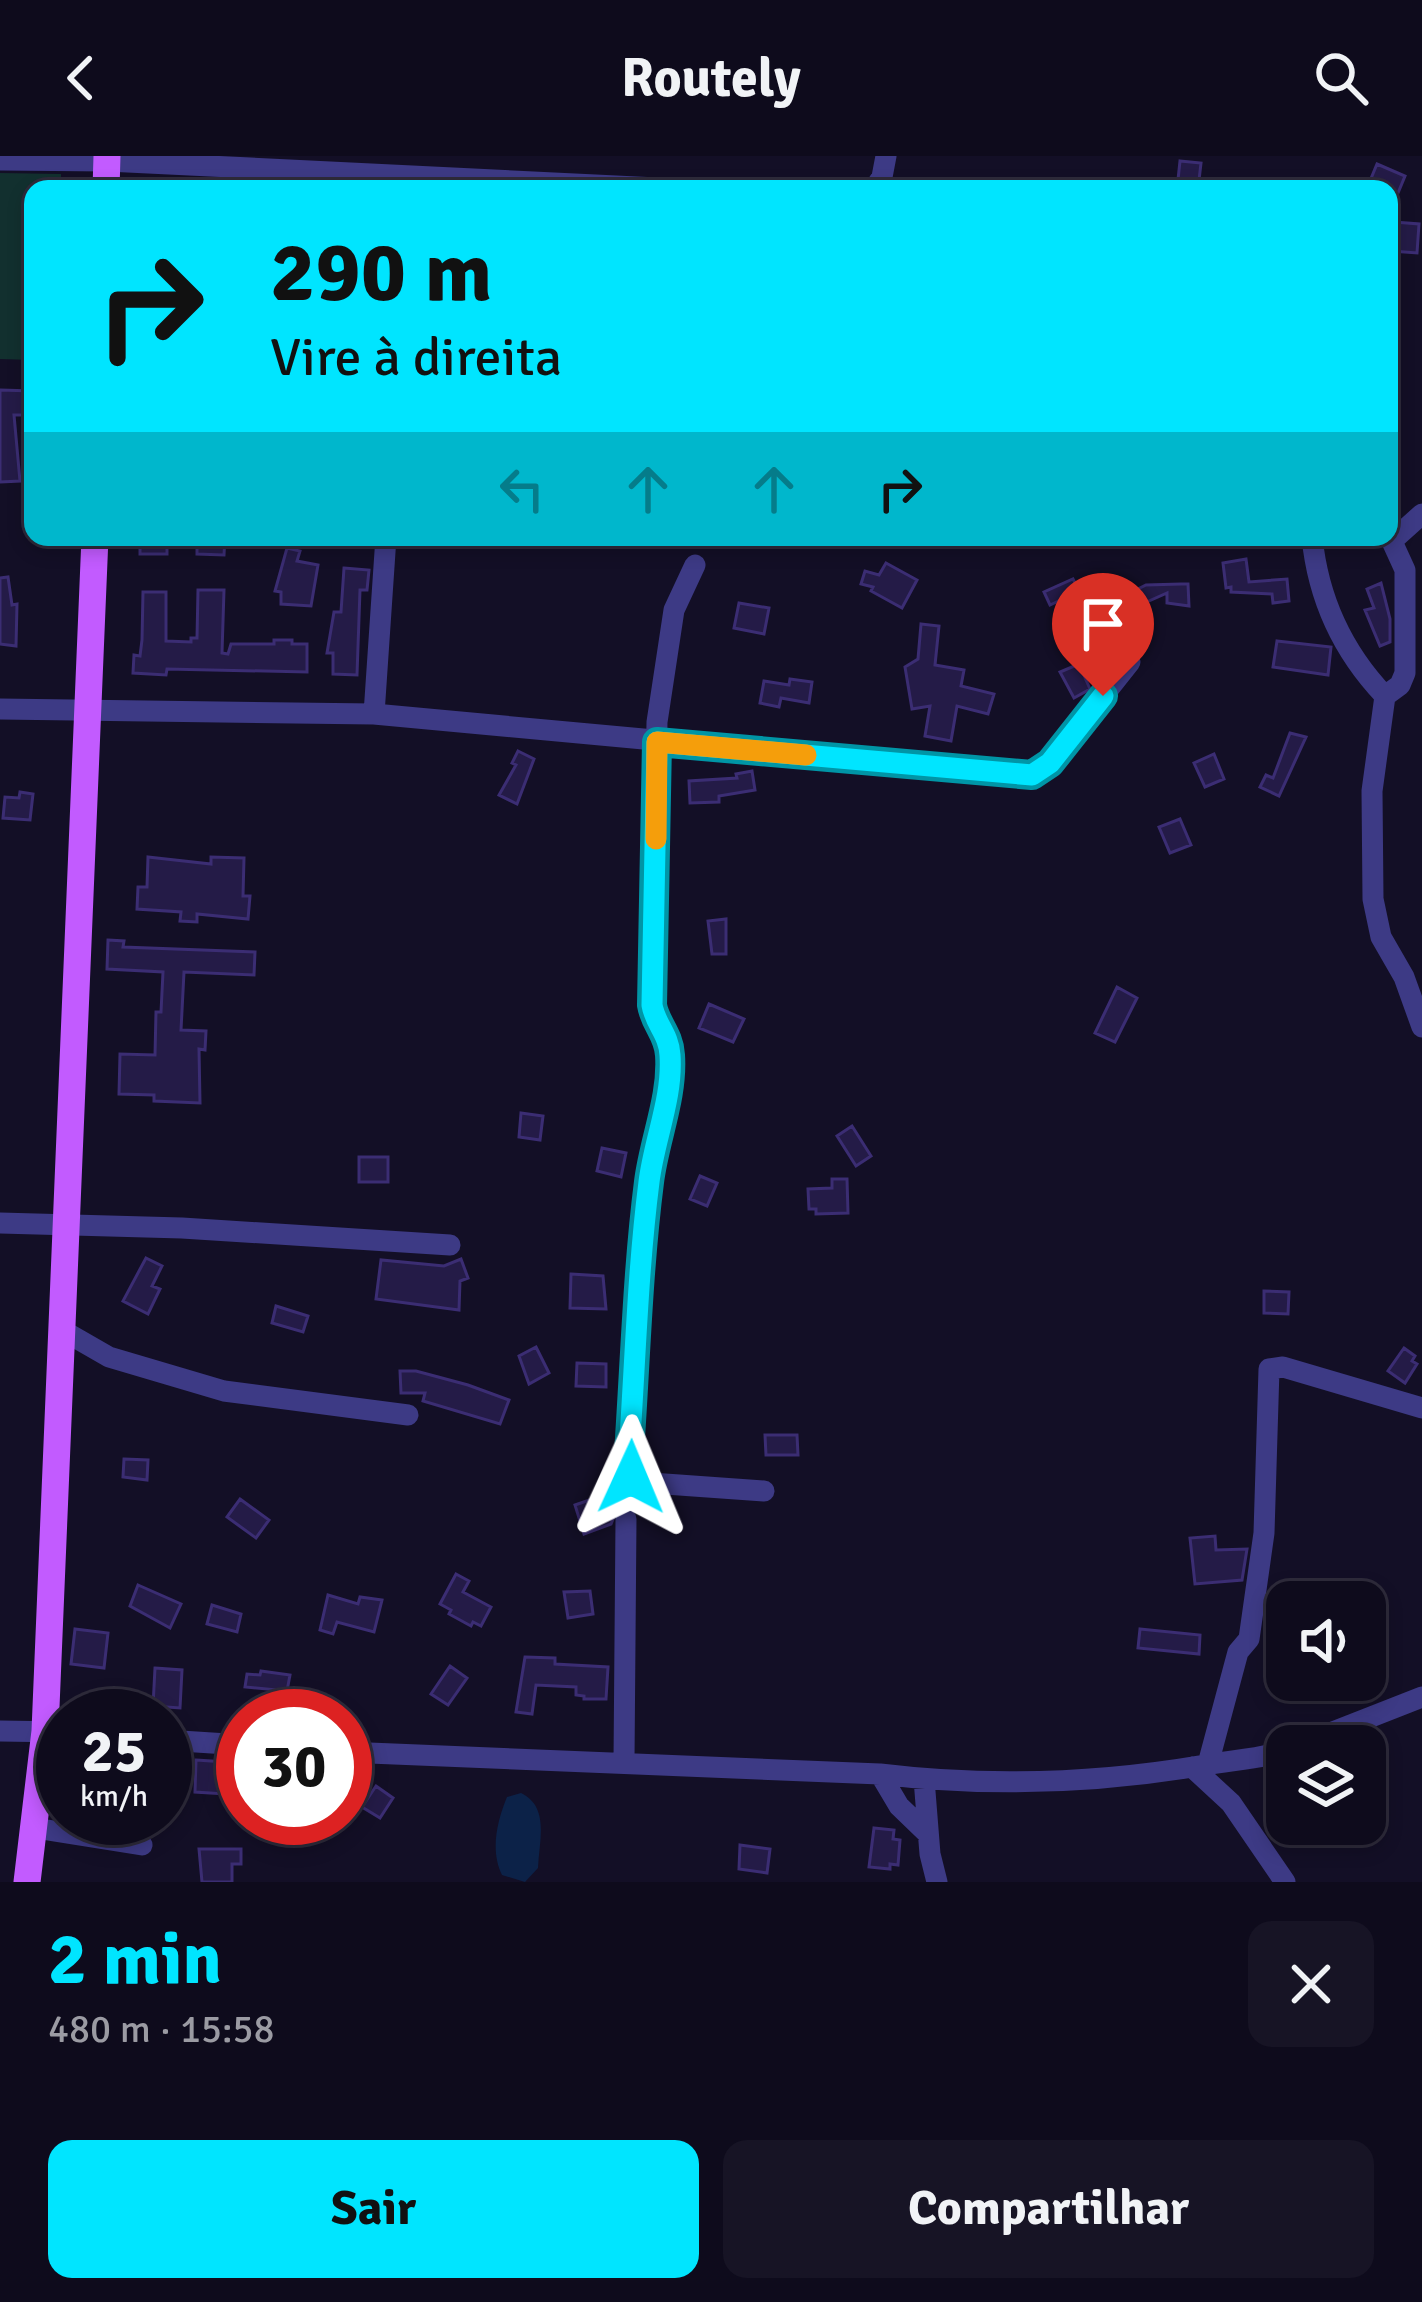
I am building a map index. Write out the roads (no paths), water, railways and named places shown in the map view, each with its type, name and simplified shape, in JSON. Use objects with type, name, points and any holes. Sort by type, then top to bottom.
[{"type":"main road","points":[[55,1689],[64,1228],[94,546]]},
{"type":"main road","points":[[27,1882],[36,1823]]},
{"type":"street","points":[[0,160],[107,169],[515,180]]},
{"type":"street","points":[[1398,533],[1422,514]]},
{"type":"street","points":[[374,714],[385,546]]},
{"type":"street","points":[[1313,546],[1341,638],[1385,696],[1372,791],[1373,899],[1381,937],[1404,977],[1422,1027]]},
{"type":"street","points":[[1385,696],[1400,685],[1405,673],[1406,570],[1395,546]]},
{"type":"street","points":[[695,565],[674,610],[657,742],[652,1005],[654,1019],[668,1037],[669,1085],[647,1197],[628,1467],[637,1482],[764,1491]]},
{"type":"street","points":[[0,709],[374,714],[1032,775],[1050,763],[1130,662]]},
{"type":"street","points":[[0,1223],[182,1228],[450,1245]]},
{"type":"street","points":[[62,1330],[109,1357],[224,1391],[408,1415]]},
{"type":"street","points":[[1200,1766],[1238,1652],[1249,1639],[1264,1533],[1269,1369],[1282,1367],[1422,1408]]},
{"type":"street","points":[[624,1762],[626,1519]]},
{"type":"street","points":[[1353,1725],[1420,1700]]},
{"type":"street","points":[[0,1731],[36,1732]]},
{"type":"street","points":[[372,1753],[924,1779],[1083,1778],[1266,1754]]},
{"type":"street","points":[[1200,1766],[1285,1882]]},
{"type":"street","points":[[880,1774],[899,1806],[928,1834]]},
{"type":"street","points":[[924,1779],[937,1882]]},
{"type":"water","points":[[521,1793],[536,1807],[541,1826],[538,1868],[525,1882],[502,1875],[496,1846],[507,1797]]}]
